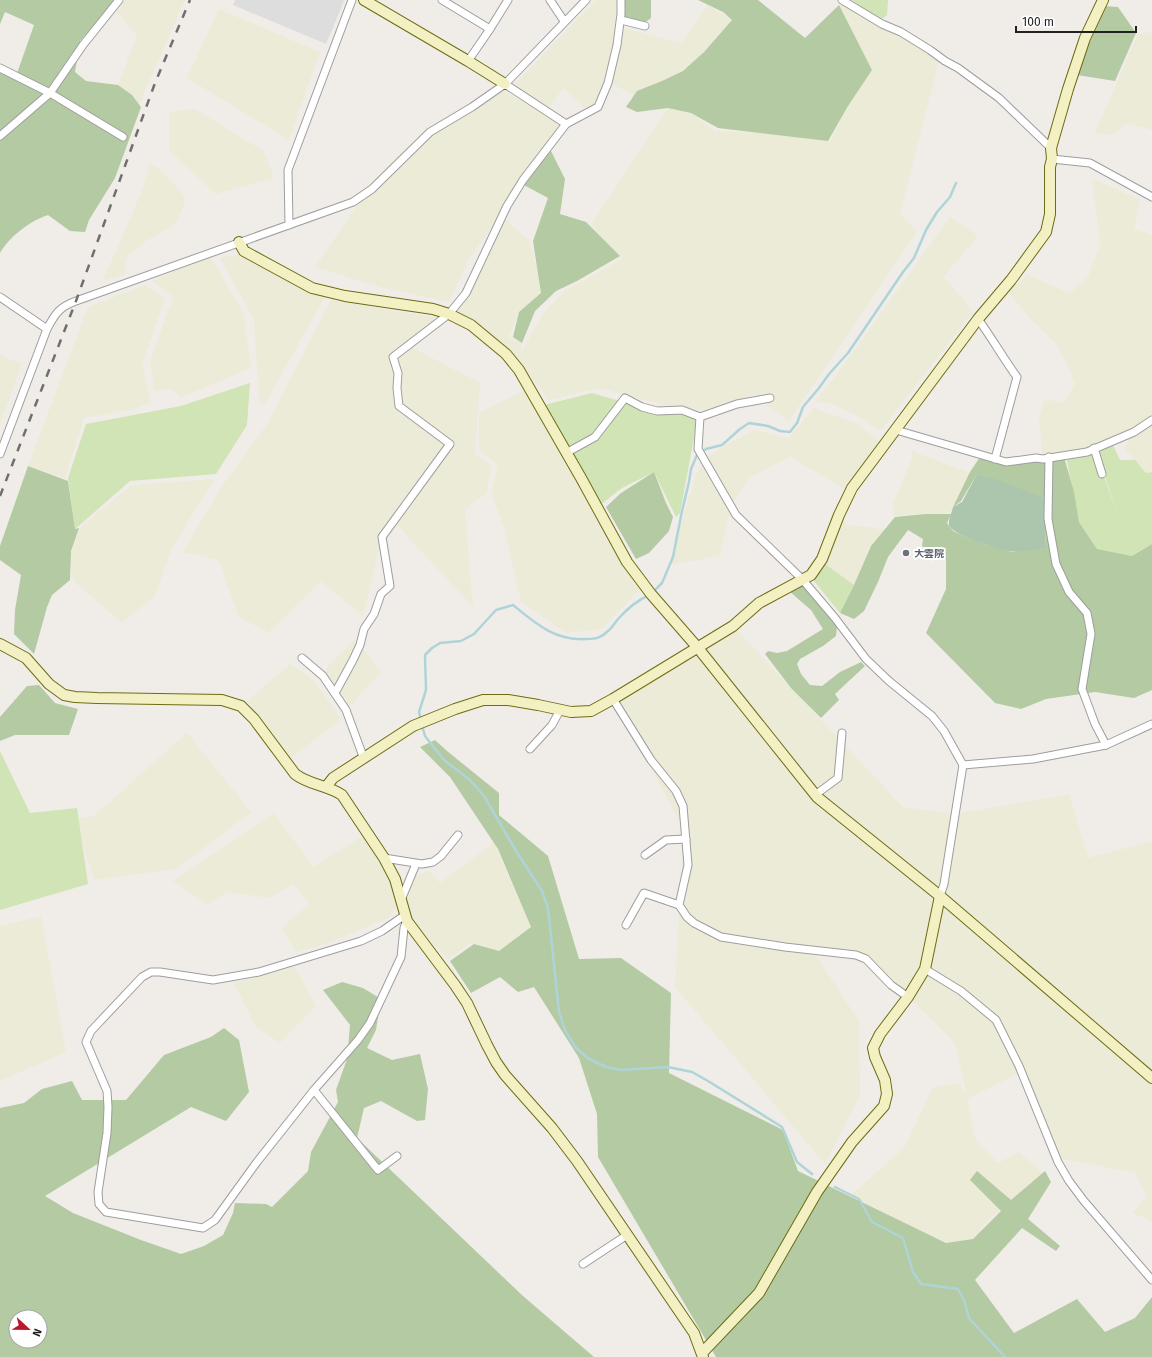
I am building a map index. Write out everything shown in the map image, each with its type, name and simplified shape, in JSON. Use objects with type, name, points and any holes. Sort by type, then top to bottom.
[{"type":"street","points":[[0,136],[50,93],[83,45],[119,0]]},
{"type":"street","points":[[290,225],[288,170],[352,0]]},
{"type":"street","points":[[364,0],[468,61],[566,124]]},
{"type":"street","points":[[442,0],[490,29]]},
{"type":"street","points":[[468,61],[508,0]]},
{"type":"street","points":[[550,0],[564,21]]},
{"type":"street","points":[[0,454],[47,329],[59,310],[66,304],[353,202],[372,189],[430,132],[472,107],[505,84],[564,21],[586,0]]},
{"type":"street","points":[[335,694],[360,645],[364,629],[374,614],[381,594],[390,586],[382,537],[450,444],[399,406],[397,388],[398,373],[393,357],[449,314],[466,293],[508,206],[523,180],[566,124],[598,107],[608,84],[617,45],[621,20],[621,0]]},
{"type":"street","points":[[842,0],[882,24],[901,32],[958,68],[1000,98],[1051,148]]},
{"type":"street","points":[[326,787],[333,778],[413,726],[455,708],[484,700],[508,700],[571,712],[591,711],[698,648],[732,626],[758,603],[811,575],[822,559],[839,515],[852,488],[1046,232],[1050,214],[1051,148],[1085,38],[1103,0]]},
{"type":"street","points":[[621,20],[645,26]]},
{"type":"street","points":[[0,68],[50,93],[123,137]]},
{"type":"street","points":[[1052,159],[1090,163],[1152,197]]},
{"type":"street","points":[[239,242],[244,251],[312,288],[345,296],[434,309],[449,314],[471,325],[506,354],[519,370],[627,562],[651,594],[698,648],[815,795],[940,896],[1152,1078]]},
{"type":"street","points":[[0,297],[47,329]]},
{"type":"street","points":[[978,320],[1017,377],[995,459]]},
{"type":"street","points":[[566,453],[595,438],[625,398],[642,408],[657,411],[682,410],[700,416],[737,404],[770,398]]},
{"type":"street","points":[[700,416],[698,449],[736,515],[802,579],[835,618],[866,659],[889,681],[932,716],[944,731],[963,766],[944,884],[940,896],[925,969],[908,997],[880,1034],[873,1048],[874,1057],[885,1080],[888,1094],[884,1106],[852,1142],[816,1192],[759,1293],[700,1356]]},
{"type":"street","points":[[896,430],[1006,462],[1086,452],[1134,432],[1152,420]]},
{"type":"street","points":[[1094,448],[1102,474]]},
{"type":"street","points":[[1049,457],[1048,519],[1056,564],[1069,592],[1087,613],[1091,634],[1082,689],[1095,724],[1106,745]]},
{"type":"street","points":[[0,644],[26,658],[49,684],[64,695],[97,698],[222,700],[241,706],[254,718],[295,774],[301,779],[326,787],[342,795],[384,858],[395,879],[406,918],[455,985],[505,1075],[552,1128],[564,1144],[694,1333],[700,1356]]},
{"type":"street","points":[[302,658],[323,676],[346,710],[364,759]]},
{"type":"street","points":[[613,699],[651,760],[676,791],[682,806],[688,865],[679,905]]},
{"type":"street","points":[[530,749],[552,725],[560,710]]},
{"type":"street","points":[[963,766],[1033,759],[1106,745],[1152,724]]},
{"type":"street","points":[[815,795],[838,778],[842,733]]},
{"type":"street","points":[[384,858],[416,864],[433,862],[441,856],[458,835]]},
{"type":"street","points":[[645,855],[666,840],[686,839]]},
{"type":"street","points":[[402,900],[416,864]]},
{"type":"street","points":[[626,925],[644,893],[679,905],[694,923],[721,937],[786,948],[856,956],[866,959],[891,985],[908,997]]},
{"type":"street","points":[[406,918],[401,957],[370,1023],[358,1040],[314,1090],[257,1162],[215,1220],[203,1228],[106,1212],[99,1204],[98,1192],[107,1132],[107,1091],[86,1042],[91,1031],[142,977],[151,972],[160,972],[213,980],[259,972],[361,941],[406,918]]},
{"type":"street","points":[[925,969],[961,991],[996,1020],[1019,1066],[1058,1162],[1069,1181],[1084,1201],[1152,1280]]},
{"type":"street","points":[[314,1090],[378,1170],[397,1156]]},
{"type":"street","points":[[583,1264],[627,1235]]},
{"type":"green space","points":[[0,0],[115,0],[80,41],[75,72],[86,81],[118,85],[132,95],[141,107],[115,178],[89,220],[85,232],[70,231],[48,215],[34,221],[21,230],[9,241],[0,253],[0,73],[15,79],[34,25],[5,12],[0,24]]},
{"type":"green space","points":[[125,0],[185,0],[139,104],[118,85],[137,36],[117,12]]},
{"type":"green space","points":[[596,0],[616,0],[615,37],[609,81],[598,107],[589,112],[563,88],[548,109],[514,85]]},
{"type":"green space","points":[[625,0],[651,0],[651,18],[641,26],[624,22]]},
{"type":"green space","points":[[698,0],[758,0],[805,38],[839,5],[872,70],[848,106],[828,141],[718,128],[691,113],[668,108],[637,112],[626,107],[637,91],[683,71],[704,52],[732,20],[723,12]]},
{"type":"green space","points":[[844,0],[939,61],[900,214],[917,232],[789,421],[753,395],[742,401],[705,410],[664,405],[600,388],[549,400],[519,361],[518,363],[454,311],[505,219],[529,241],[544,290],[519,312],[509,337],[522,343],[520,354],[544,312],[564,291],[622,259],[591,225],[668,108],[691,113],[715,131],[795,135],[831,141],[846,109],[872,70],[839,5]]},
{"type":"green space","points":[[852,0],[888,0],[887,15],[881,20]]},
{"type":"green space","points":[[708,5],[732,20],[677,80],[634,95],[612,84],[619,27],[681,43]]},
{"type":"green space","points":[[1104,6],[1118,7],[1136,33],[1115,81],[1077,75]]},
{"type":"green space","points":[[219,9],[320,52],[289,140],[187,78]]},
{"type":"green space","points":[[1152,32],[1152,130],[1126,123],[1114,135],[1095,133],[1138,34]]},
{"type":"green space","points":[[502,90],[566,124],[469,259],[449,302],[379,287],[315,267],[361,200],[382,173],[424,132]]},
{"type":"green space","points":[[193,108],[264,151],[274,178],[216,194],[211,190],[169,150],[169,113]]},
{"type":"green space","points":[[551,151],[565,179],[560,214],[586,222],[620,256],[577,281],[556,291],[535,311],[522,343],[513,337],[519,312],[541,293],[533,241],[548,198],[522,184]]},
{"type":"green space","points":[[150,164],[161,170],[184,196],[184,206],[176,222],[170,228],[144,242],[127,257],[125,264],[126,272],[123,275],[108,280],[103,279],[143,188]]},
{"type":"green space","points":[[1092,178],[1140,200],[1134,229],[1152,235],[1152,418],[1103,444],[1043,459],[1039,417],[1045,399],[1063,403],[1075,384],[1066,362],[1055,342],[1028,316],[1008,292],[1028,275],[1070,293],[1088,277],[1100,244]]},
{"type":"green space","points":[[950,217],[978,236],[943,277],[968,304],[972,313],[880,431],[856,415],[833,404],[815,401],[838,373]]},
{"type":"green space","points":[[209,254],[244,314],[251,368],[180,398],[172,389],[154,391],[150,361],[173,297],[152,281]]},
{"type":"green space","points":[[241,254],[325,297],[265,404],[259,400],[254,320],[220,258]]},
{"type":"green space","points":[[145,285],[165,298],[142,365],[151,403],[131,410],[84,418],[65,478],[28,466],[88,307]]},
{"type":"green space","points":[[331,300],[443,319],[413,348],[480,383],[475,455],[491,465],[487,493],[465,509],[473,607],[394,522],[382,537],[363,616],[321,581],[268,633],[238,616],[219,560],[183,552],[220,489],[267,424]]},
{"type":"green space","points":[[0,355],[22,364],[0,424]]},
{"type":"green space","points":[[250,383],[247,425],[216,474],[130,481],[75,529],[68,478],[86,424],[181,406]]},
{"type":"green space","points":[[525,390],[641,589],[601,629],[566,633],[521,602],[504,527],[491,493],[498,466],[479,449],[479,413]]},
{"type":"green space","points":[[592,393],[654,411],[676,410],[698,416],[680,513],[676,517],[654,472],[622,488],[599,506],[544,405]]},
{"type":"green space","points":[[814,408],[856,423],[882,443],[845,489],[790,456],[748,479],[731,506],[720,556],[669,565],[696,474],[710,454],[754,430],[789,438]]},
{"type":"green space","points":[[1152,422],[1152,472],[1146,473],[1124,448],[1134,432]]},
{"type":"green space","points":[[1112,443],[1120,460],[1135,460],[1146,473],[1152,472],[1152,544],[1132,556],[1097,549],[1079,522],[1066,456],[1094,448],[1118,516],[1096,449]]},
{"type":"green space","points":[[912,451],[972,474],[950,513],[894,516],[893,504],[912,459]]},
{"type":"green space","points":[[980,457],[1009,463],[1064,457],[1074,492],[1079,522],[1097,549],[1132,556],[1152,544],[1152,690],[1134,698],[1095,692],[1046,699],[1021,709],[995,703],[926,633],[946,589],[946,559],[922,546],[923,539],[908,530],[888,557],[864,611],[854,619],[840,613],[871,546],[895,517],[926,514],[951,514],[947,523],[953,531],[987,545],[1012,552],[1046,546],[1045,525],[977,474],[961,501],[953,507],[970,472]]},
{"type":"green space","points":[[28,466],[68,481],[75,529],[79,528],[71,551],[70,580],[52,595],[47,607],[34,654],[14,634],[15,610],[21,575],[0,560],[0,546]]},
{"type":"green space","points":[[654,472],[673,517],[669,531],[649,553],[636,559],[606,507],[621,493]]},
{"type":"green space","points":[[977,474],[1004,482],[1047,500],[1045,526],[1046,548],[1008,551],[976,541],[952,529],[949,523],[953,507],[962,502]]},
{"type":"green space","points":[[214,479],[171,550],[155,596],[122,623],[74,581],[69,559],[79,528],[132,485]]},
{"type":"green space","points":[[839,520],[850,525],[884,529],[869,549],[854,585],[821,561]]},
{"type":"green space","points":[[821,561],[854,585],[840,613],[809,575]]},
{"type":"green space","points":[[805,583],[837,627],[836,636],[823,646],[800,659],[797,664],[801,674],[810,685],[822,686],[840,672],[861,662],[865,666],[835,694],[839,700],[821,718],[791,688],[765,654],[768,651],[777,653],[787,651],[823,629],[811,610],[789,591]]},
{"type":"green space","points":[[733,626],[903,807],[956,814],[1069,794],[1088,858],[1152,841],[1152,1221],[1133,1213],[1147,1196],[1135,1173],[1053,1157],[1021,1072],[967,1099],[976,1140],[998,1163],[1019,1152],[1043,1173],[989,1219],[973,1239],[949,1243],[906,1224],[851,1195],[904,1148],[933,1087],[959,1083],[967,1097],[955,1043],[866,959],[813,951],[859,1021],[860,1095],[825,1164],[675,987],[684,829],[613,699]]},
{"type":"green space","points":[[355,639],[381,672],[346,710],[324,671]]},
{"type":"green space","points":[[290,664],[313,679],[341,719],[290,759],[247,701]]},
{"type":"green space","points":[[39,685],[55,703],[78,709],[69,735],[15,735],[0,741],[0,717],[27,686]]},
{"type":"green space","points":[[187,733],[251,812],[176,869],[94,880],[75,819],[94,816]]},
{"type":"green space","points":[[435,740],[499,793],[499,815],[548,856],[579,959],[621,958],[671,993],[669,1073],[783,1130],[798,1171],[946,1243],[973,1239],[1001,1211],[970,1180],[977,1171],[1011,1200],[1045,1171],[1051,1182],[1028,1219],[1060,1246],[1056,1251],[1022,1228],[975,1280],[1014,1333],[1077,1299],[1105,1332],[1135,1318],[1152,1297],[1152,1357],[716,1357],[598,1157],[597,1114],[579,1058],[534,987],[518,992],[500,977],[471,993],[450,961],[474,944],[499,951],[531,927],[498,849],[450,777],[420,747]]},
{"type":"green space","points":[[0,751],[30,813],[77,808],[88,884],[0,910]]},
{"type":"green space","points":[[274,813],[313,867],[363,836],[383,866],[393,888],[396,906],[389,918],[325,944],[296,952],[282,927],[310,904],[293,884],[269,898],[228,892],[207,904],[173,881]]},
{"type":"green space","points":[[494,842],[531,927],[499,952],[472,943],[448,959],[412,921],[406,898],[416,876],[430,871],[440,883]]},
{"type":"green space","points":[[41,916],[66,1052],[0,1081],[0,926]]},
{"type":"green space","points":[[295,967],[316,1006],[280,1043],[256,1027],[234,983]]},
{"type":"green space","points":[[342,982],[363,988],[381,999],[376,1030],[367,1048],[392,1060],[420,1054],[428,1089],[425,1120],[417,1121],[381,1101],[364,1108],[357,1138],[523,1296],[594,1357],[0,1357],[0,1108],[24,1103],[42,1089],[72,1081],[82,1100],[126,1100],[164,1055],[211,1037],[224,1028],[239,1040],[249,1092],[226,1121],[191,1107],[45,1196],[73,1213],[181,1254],[204,1246],[223,1235],[233,1213],[235,1203],[266,1204],[272,1207],[308,1171],[311,1152],[338,1102],[336,1090],[347,1059],[350,1025],[323,990]]},
{"type":"shaded area","points":[[235,0],[344,1],[326,44],[233,5]]},
{"type":"waterway","points":[[653,592],[662,583],[673,557],[691,469],[697,455],[706,449],[722,445],[749,423],[790,432],[797,423],[803,407],[848,353],[914,258],[926,230],[937,212],[950,197],[956,183]]},
{"type":"waterway","points":[[421,720],[419,712],[426,690],[425,655],[440,643],[461,641],[474,634],[496,610],[513,605],[546,630],[555,634],[575,639],[593,639],[601,637],[628,609],[649,595]]},
{"type":"waterway","points":[[422,725],[425,736],[444,760],[470,780],[484,796],[516,851],[542,891],[548,908],[559,1012],[565,1030],[576,1048],[589,1059],[606,1067],[621,1070],[668,1067],[692,1072],[782,1127],[797,1162],[812,1174]]},
{"type":"waterway","points":[[835,1187],[859,1199],[872,1222],[903,1238],[913,1272],[921,1284],[958,1289],[964,1300],[969,1318],[1005,1357]]},
{"type":"railway","points":[[0,496],[76,301],[155,83],[190,0]]},
{"type":"place","name":"大雲院","points":[[906,553]]}]
